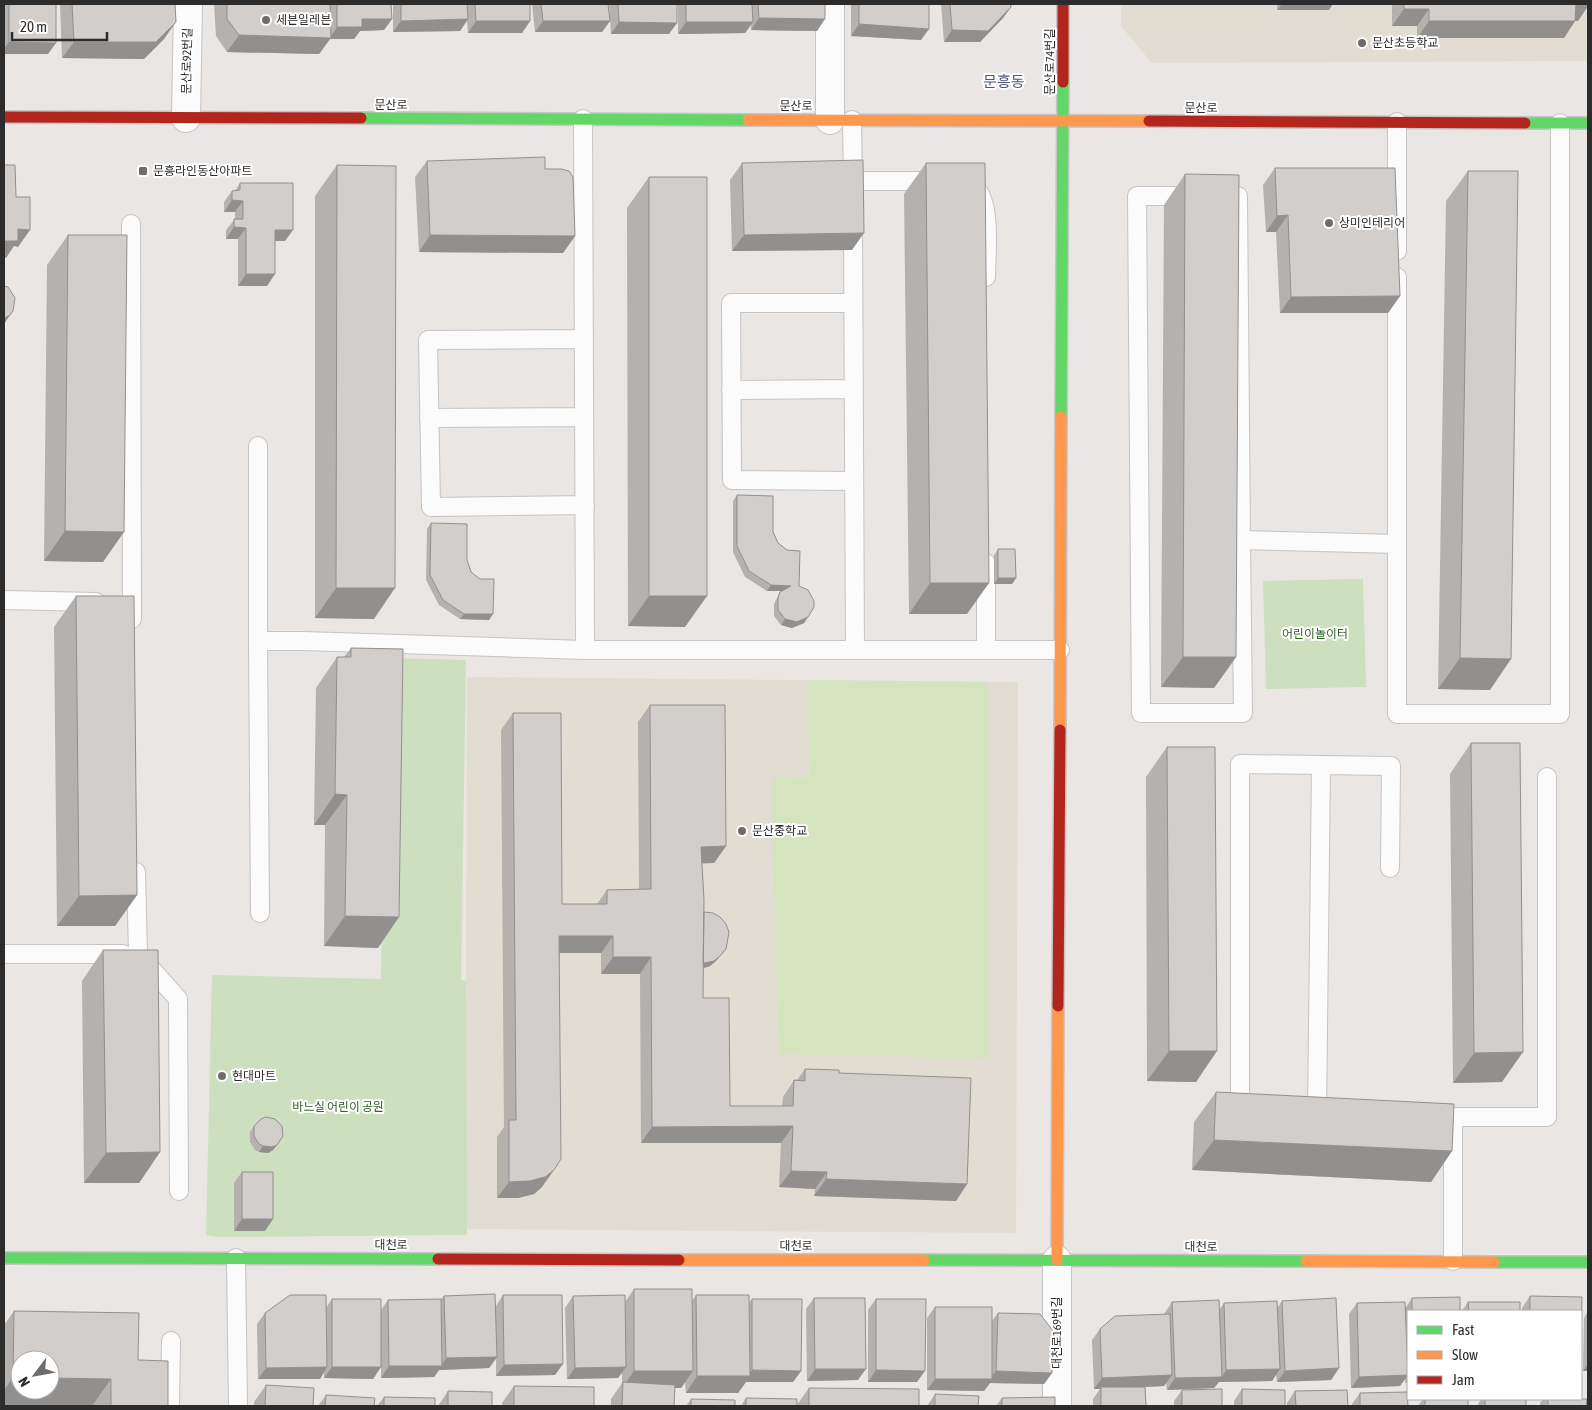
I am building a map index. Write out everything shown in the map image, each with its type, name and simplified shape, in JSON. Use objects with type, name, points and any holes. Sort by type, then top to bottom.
[{"type":"street","name":"문산로92번길","points":[[186,118],[188,4]]},
{"type":"street","points":[[830,4],[841,120]]},
{"type":"street","name":"문산로74번길","points":[[1057,1260],[1064,121],[1063,4]]},
{"type":"street","name":"문산로","points":[[4,117],[1588,123]]},
{"type":"street","name":"대천로","points":[[4,1258],[1588,1262]]},
{"type":"street","name":"대천로169번길","points":[[1057,1260],[1057,1406]]},
{"type":"lane","points":[[583,119],[585,650]]},
{"type":"lane","points":[[841,120],[853,181],[855,650]]},
{"type":"lane","points":[[1397,122],[1397,714],[1560,714],[1560,123]]},
{"type":"lane","points":[[853,181],[966,181],[979,192],[986,210],[986,298]]},
{"type":"lane","points":[[1137,196],[1238,196],[1241,540],[1243,713],[1141,713],[1137,196]]},
{"type":"lane","points":[[131,224],[132,632]]},
{"type":"lane","points":[[853,302],[731,303],[731,390],[732,480],[854,480]]},
{"type":"lane","points":[[584,339],[428,340],[430,507],[585,505]]},
{"type":"lane","points":[[731,390],[854,389]]},
{"type":"lane","points":[[429,418],[584,417]]},
{"type":"lane","points":[[258,446],[260,913]]},
{"type":"lane","points":[[1241,540],[1397,544]]},
{"type":"lane","points":[[986,542],[986,650]]},
{"type":"lane","points":[[4,600],[132,603]]},
{"type":"lane","points":[[258,641],[585,650],[1060,650]]},
{"type":"lane","points":[[1260,1116],[1240,1116],[1240,764],[1390,766],[1390,868]]},
{"type":"lane","points":[[1317,1116],[1322,765]]},
{"type":"lane","points":[[1424,1116],[1547,1117],[1546,777]]},
{"type":"lane","points":[[136,856],[138,954],[178,999],[179,1191]]},
{"type":"lane","points":[[4,954],[138,954]]},
{"type":"lane","points":[[1298,1116],[1337,1116]]},
{"type":"lane","points":[[1453,1117],[1453,1261]]},
{"type":"lane","points":[[236,1258],[238,1406]]},
{"type":"lane","points":[[170,1406],[171,1341]]},
{"type":"shaded area","name":"문산초등학교","points":[[1121,4],[1588,4],[1588,61],[1152,63],[1121,26]]},
{"type":"shaded area","name":"문산중학교","points":[[467,677],[1018,682],[1016,1233],[465,1229]]},
{"type":"green space","name":"어린이놀이터","points":[[1363,579],[1366,687],[1266,689],[1263,581]]},
{"type":"green space","name":"바느실 어린이 공원","points":[[384,658],[466,660],[461,980],[466,981],[467,1235],[217,1237],[206,1235],[212,975],[381,979]]},
{"type":"green space","points":[[807,680],[987,682],[987,1058],[779,1054],[771,777],[810,778]]},
{"type":"building","points":[[9,4],[56,4],[56,43],[9,42]]},
{"type":"building","points":[[72,4],[175,4],[176,22],[156,42],[74,42]]},
{"type":"building","points":[[227,4],[330,4],[331,38],[239,35],[227,19]]},
{"type":"building","points":[[337,4],[391,4],[392,19],[362,19],[362,27],[337,27]]},
{"type":"building","points":[[401,4],[467,4],[468,19],[401,21]]},
{"type":"building","points":[[475,4],[530,4],[530,21],[476,21]]},
{"type":"building","points":[[541,4],[608,4],[610,21],[543,21]]},
{"type":"building","points":[[618,4],[677,4],[677,23],[619,22]]},
{"type":"building","points":[[686,4],[752,4],[753,22],[686,22]]},
{"type":"building","points":[[758,4],[825,4],[825,19],[759,18]]},
{"type":"building","points":[[859,4],[929,4],[929,29],[859,24]]},
{"type":"building","points":[[950,4],[1011,4],[1011,7],[988,31],[952,30]]},
{"type":"building","points":[[1404,4],[1576,4],[1575,21],[1429,21],[1429,9],[1404,9]]},
{"type":"building","points":[[545,157],[545,169],[569,171],[573,177],[575,236],[430,235],[427,161]]},
{"type":"building","points":[[863,160],[864,233],[744,235],[742,163]]},
{"type":"building","points":[[926,163],[985,163],[989,583],[930,583]]},
{"type":"building","points":[[4,165],[15,165],[16,197],[30,197],[30,230],[18,229],[18,241],[4,241]]},
{"type":"building","points":[[337,165],[396,166],[395,588],[336,588]]},
{"type":"building","points":[[1275,168],[1395,168],[1400,296],[1291,297],[1288,215],[1277,216]]},
{"type":"building","points":[[1468,171],[1518,171],[1511,659],[1460,658]]},
{"type":"building","points":[[1185,174],[1239,175],[1236,657],[1183,657]]},
{"type":"building","points":[[649,177],[707,177],[707,596],[649,596]]},
{"type":"building","points":[[240,183],[293,183],[293,230],[275,230],[275,274],[246,274],[246,228],[234,227],[234,219],[243,219],[243,201],[232,200],[232,191],[240,190]]},
{"type":"building","points":[[68,235],[127,235],[124,532],[65,531]]},
{"type":"building","points":[[4,286],[8,287],[15,298],[13,311],[4,318]]},
{"type":"building","points":[[737,495],[773,496],[773,532],[778,543],[787,550],[800,551],[799,586],[808,590],[814,601],[814,607],[808,617],[797,622],[785,619],[778,610],[778,598],[780,592],[791,586],[771,585],[749,571],[737,546]]},
{"type":"building","points":[[431,523],[467,524],[467,560],[471,572],[480,579],[494,579],[493,614],[464,614],[443,600],[430,575]]},
{"type":"building","points":[[998,549],[1015,549],[1016,578],[998,578]]},
{"type":"building","points":[[76,596],[134,596],[137,895],[79,896]]},
{"type":"building","points":[[351,648],[403,649],[399,917],[345,916],[347,795],[335,794],[337,657],[351,657]]},
{"type":"building","points":[[650,705],[725,705],[726,846],[701,847],[704,900],[703,998],[729,998],[730,1106],[793,1106],[794,1080],[805,1081],[805,1069],[839,1070],[839,1073],[971,1078],[967,1184],[826,1179],[827,1172],[791,1171],[793,1126],[652,1127],[651,957],[613,957],[613,936],[559,936],[561,1159],[554,1170],[545,1177],[530,1181],[509,1182],[509,1120],[516,1120],[513,713],[561,713],[562,904],[607,904],[607,890],[651,889]]},
{"type":"building","points":[[1471,743],[1520,743],[1523,1052],[1474,1053]]},
{"type":"building","points":[[1167,747],[1215,747],[1217,1051],[1169,1051]]},
{"type":"building","points":[[704,912],[713,913],[720,917],[726,924],[729,932],[726,949],[714,961],[703,963]]},
{"type":"building","points":[[103,950],[158,950],[160,1152],[106,1153]]},
{"type":"building","points":[[1216,1092],[1454,1104],[1452,1151],[1214,1140]]},
{"type":"building","points":[[266,1117],[275,1119],[282,1126],[283,1136],[277,1145],[272,1147],[259,1144],[254,1136],[254,1126]]},
{"type":"building","points":[[242,1172],[273,1172],[273,1219],[242,1219]]},
{"type":"building","points":[[634,1289],[692,1289],[693,1371],[634,1371]]},
{"type":"building","points":[[495,1294],[497,1357],[446,1358],[444,1296]]},
{"type":"building","points":[[290,1295],[326,1295],[327,1367],[266,1368],[265,1313]]},
{"type":"building","points":[[503,1295],[562,1295],[563,1364],[504,1365]]},
{"type":"building","points":[[625,1295],[626,1367],[575,1368],[573,1296]]},
{"type":"building","points":[[696,1295],[749,1295],[750,1376],[697,1376]]},
{"type":"building","points":[[1530,1296],[1582,1297],[1582,1310],[1530,1310]]},
{"type":"building","points":[[1460,1297],[1460,1310],[1412,1310],[1412,1298]]},
{"type":"building","points":[[814,1298],[865,1298],[866,1369],[815,1369]]},
{"type":"building","points":[[1336,1298],[1339,1368],[1285,1371],[1282,1301]]},
{"type":"building","points":[[332,1299],[381,1299],[381,1367],[332,1367]]},
{"type":"building","points":[[441,1299],[442,1366],[389,1366],[388,1300]]},
{"type":"building","points":[[752,1299],[802,1299],[801,1371],[752,1370]]},
{"type":"building","points":[[876,1299],[926,1299],[925,1371],[876,1370]]},
{"type":"building","points":[[1219,1300],[1222,1377],[1175,1378],[1172,1302]]},
{"type":"building","points":[[1277,1301],[1280,1369],[1226,1370],[1224,1303]]},
{"type":"building","points":[[1405,1302],[1407,1375],[1359,1377],[1357,1303]]},
{"type":"building","points":[[1468,1302],[1520,1302],[1520,1310],[1469,1310]]},
{"type":"building","points":[[935,1307],[992,1307],[992,1379],[935,1379]]},
{"type":"building","points":[[14,1311],[139,1313],[138,1360],[168,1361],[168,1406],[111,1406],[111,1379],[60,1378],[60,1350],[13,1350]]},
{"type":"building","points":[[998,1313],[1040,1314],[1054,1332],[1052,1373],[996,1371]]},
{"type":"building","points":[[1170,1314],[1172,1375],[1102,1378],[1100,1329],[1115,1316]]},
{"type":"building","points":[[623,1382],[675,1385],[674,1406],[622,1406]]},
{"type":"building","points":[[266,1385],[314,1388],[313,1406],[265,1406]]},
{"type":"building","points":[[514,1386],[594,1387],[594,1406],[514,1406]]},
{"type":"building","points":[[1101,1387],[1145,1387],[1146,1406],[1101,1406]]},
{"type":"building","points":[[809,1388],[919,1389],[919,1406],[809,1406]]},
{"type":"building","points":[[1222,1389],[1222,1406],[1182,1406],[1182,1390]]},
{"type":"building","points":[[1242,1389],[1285,1390],[1285,1406],[1242,1406]]},
{"type":"building","points":[[1347,1390],[1348,1406],[1296,1406],[1295,1391]]},
{"type":"building","points":[[448,1391],[492,1392],[492,1406],[448,1406]]},
{"type":"building","points":[[1407,1392],[1408,1406],[1360,1406],[1360,1393]]},
{"type":"building","points":[[935,1394],[979,1396],[978,1406],[935,1406]]},
{"type":"building","points":[[326,1395],[375,1398],[374,1406],[325,1406]]},
{"type":"building","points":[[384,1397],[435,1398],[435,1406],[384,1406]]},
{"type":"building","points":[[1055,1397],[1055,1406],[1002,1406],[1002,1398]]},
{"type":"building","points":[[746,1398],[797,1399],[797,1406],[746,1406]]},
{"type":"building","points":[[691,1399],[735,1400],[735,1406],[691,1406]]},
{"type":"building","points":[[1587,1399],[1586,1406],[1548,1406],[1548,1400]]},
{"type":"building","points":[[1425,1400],[1468,1400],[1468,1406],[1425,1406]]},
{"type":"building","points":[[1485,1400],[1526,1400],[1526,1406],[1485,1406]]},
{"type":"traffic: fast","points":[[1061,417],[1063,82]]},
{"type":"traffic: fast","points":[[361,118],[748,120]]},
{"type":"traffic: fast","points":[[1525,123],[1588,123]]},
{"type":"traffic: fast","points":[[4,1258],[438,1259]]},
{"type":"traffic: fast","points":[[924,1260],[1306,1261]]},
{"type":"traffic: fast","points":[[1494,1262],[1588,1262]]},
{"type":"traffic: slow","points":[[748,120],[1149,121]]},
{"type":"traffic: slow","points":[[1060,730],[1061,417]]},
{"type":"traffic: slow","points":[[1057,1260],[1058,1006]]},
{"type":"traffic: slow","points":[[679,1260],[924,1260]]},
{"type":"traffic: slow","points":[[1306,1261],[1494,1262]]},
{"type":"traffic: jam","points":[[1063,4],[1063,82]]},
{"type":"traffic: jam","points":[[4,117],[361,118]]},
{"type":"traffic: jam","points":[[1149,121],[1525,123]]},
{"type":"traffic: jam","points":[[1058,1006],[1060,730]]},
{"type":"traffic: jam","points":[[438,1259],[679,1260]]},
{"type":"place","name":"세븐일레븐","points":[[266,20]]},
{"type":"place","name":"문산초등학교","points":[[1362,43]]},
{"type":"place","name":"문흥라인동산아파트","points":[[143,171]]},
{"type":"place","name":"상미인테리어","points":[[1329,223]]},
{"type":"place","name":"문산중학교","points":[[742,831]]},
{"type":"place","name":"현대마트","points":[[222,1076]]},
{"type":"district","name":"문흥동","points":[[1004,82]]}]
